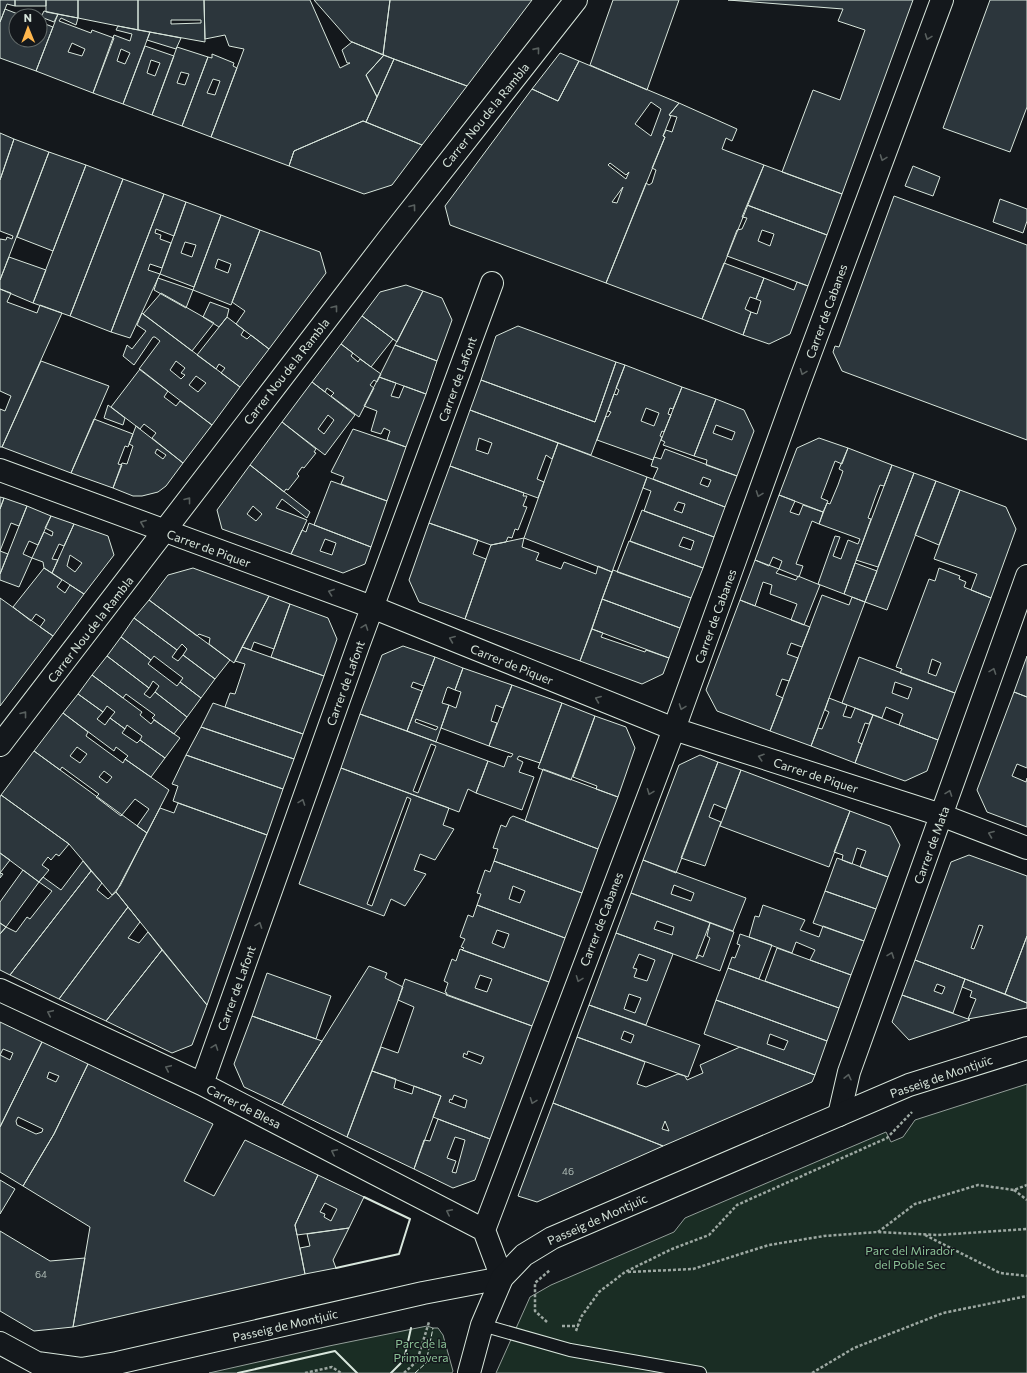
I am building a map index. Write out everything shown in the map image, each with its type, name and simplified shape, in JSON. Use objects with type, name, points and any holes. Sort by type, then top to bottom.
[{"type":"street","name":"Carrer Nou de la Rambla","points":[[0,745],[421,197],[576,0]]},
{"type":"street","name":"Carrer de Cabanes","points":[[484,1230],[674,729],[798,386],[942,0]]},
{"type":"street","name":"Carrer de Lafont","points":[[202,1084],[372,607],[492,283]]},
{"type":"street","name":"Carrer de Piquer","points":[[0,470],[372,607],[674,729],[941,815],[1027,848]]},
{"type":"street","name":"Carrer de Mata","points":[[839,1115],[849,1072],[1027,576]]},
{"type":"street","name":"Carrer de Blesa","points":[[0,990],[202,1084],[484,1230]]},
{"type":"street","name":"Passeig de Montjuïc","points":[[0,1343],[37,1363],[81,1369],[117,1363],[423,1293],[502,1278],[524,1255],[554,1236],[909,1084],[1027,1048]]},
{"type":"street","points":[[469,1373],[482,1325],[502,1278],[484,1230]]},
{"type":"lane","points":[[482,1325],[570,1350],[700,1373]]},
{"type":"path","points":[[570,1350],[581,1317],[599,1292],[625,1272],[672,1249],[709,1235],[737,1205],[887,1138],[912,1112]]},
{"type":"path","points":[[878,1232],[915,1204],[978,1185],[1014,1190],[1027,1185]]},
{"type":"path","points":[[1014,1190],[1027,1200]]},
{"type":"path","points":[[625,1272],[693,1268],[769,1245],[824,1236],[878,1232],[924,1234],[1027,1229]]},
{"type":"path","points":[[924,1234],[1000,1273],[1027,1276]]},
{"type":"path","points":[[552,1268],[535,1283],[534,1311],[552,1326]]},
{"type":"path","points":[[812,1373],[854,1348],[942,1313],[1027,1296]]},
{"type":"path","points":[[404,1373],[417,1361],[429,1322]]},
{"type":"path","points":[[558,1326],[578,1326]]},
{"type":"path","points":[[305,1373],[332,1367],[341,1373]]},
{"type":"green space","name":"Parc del Mirador del Poble Sec","points":[[1027,1084],[1027,1373],[496,1373],[530,1297],[551,1285],[674,1232],[685,1218],[886,1132],[891,1142],[903,1137],[915,1120]]},
{"type":"green space","name":"Parc de la Primavera","points":[[427,1326],[438,1328],[443,1335],[453,1371],[452,1373],[209,1373],[329,1346]]},
{"type":"building","points":[[0,0],[15,0],[15,6],[7,4],[0,22]]},
{"type":"building","points":[[15,0],[46,0],[46,6],[15,6]]},
{"type":"building","points":[[46,0],[78,0],[78,18],[48,12],[48,8],[46,8]]},
{"type":"building","points":[[78,0],[138,0],[138,30],[78,18]]},
{"type":"building","points":[[138,0],[204,0],[205,42],[138,30]],"holes":[[[171,20],[201,20],[201,23],[171,24]]]},
{"type":"building","points":[[204,0],[310,0],[340,68],[350,63],[347,63],[342,50],[352,42],[384,55],[366,75],[377,97],[366,122],[363,121],[294,151],[289,166],[211,137],[244,49],[229,46],[225,35],[205,39]]},
{"type":"building","points":[[314,0],[390,0],[383,55],[350,41]]},
{"type":"building","points":[[390,0],[532,0],[467,86],[383,55]]},
{"type":"building","points":[[613,0],[679,0],[647,90],[590,65]]},
{"type":"building","points":[[728,0],[913,0],[842,194],[782,172],[813,90],[840,100],[865,30],[838,21],[843,9]]},
{"type":"building","points":[[990,0],[1027,0],[1027,107],[1010,152],[943,128]]},
{"type":"building","points":[[5,9],[8,10],[8,48],[45,48],[36,71],[0,58],[0,22]]},
{"type":"building","points":[[48,12],[58,14],[54,22],[48,20]]},
{"type":"building","points":[[58,14],[78,18],[76,25],[61,18],[59,21],[91,33],[92,30],[114,38],[93,93],[36,71],[45,48],[48,48],[48,40]],"holes":[[[72,43],[85,49],[82,56],[68,52]]]},
{"type":"building","points":[[48,25],[53,27],[48,40]]},
{"type":"building","points":[[118,26],[150,32],[123,104],[93,93],[114,35],[130,41],[132,34],[116,30]],"holes":[[[121,49],[130,53],[125,64],[117,61]]]},
{"type":"building","points":[[150,32],[181,38],[176,49],[147,40]]},
{"type":"building","points":[[145,46],[174,56],[152,115],[123,104]],"holes":[[[151,60],[160,63],[155,76],[147,73]]]},
{"type":"building","points":[[177,47],[208,57],[182,126],[152,115]],"holes":[[[181,72],[189,74],[185,85],[177,83]]]},
{"type":"building","points":[[560,53],[579,61],[558,101],[532,89]]},
{"type":"building","points":[[212,54],[234,63],[233,66],[237,68],[211,137],[182,126],[208,57],[212,58]],"holes":[[[213,79],[220,81],[215,95],[207,93]]]},
{"type":"building","points":[[384,55],[394,59],[377,97],[366,75]]},
{"type":"building","points":[[394,59],[467,86],[422,145],[366,122]]},
{"type":"building","points":[[579,61],[679,103],[669,115],[671,116],[663,136],[665,137],[606,283],[450,225],[445,206],[532,89],[558,101]],"holes":[[[651,102],[661,109],[651,136],[635,124]],[[610,163],[626,175],[629,172],[626,179],[608,165]],[[623,187],[617,203],[612,202]]]},
{"type":"building","points":[[679,103],[737,129],[732,141],[726,138],[722,149],[764,165],[702,319],[606,283],[646,183],[649,185],[652,183],[656,170],[652,168],[665,137],[663,136],[666,130],[672,132],[677,117],[669,115]]},
{"type":"building","points":[[363,121],[422,145],[392,185],[364,194],[289,166],[294,151]]},
{"type":"building","points":[[0,133],[14,139],[0,180]]},
{"type":"building","points":[[14,139],[49,152],[0,280],[0,239],[6,240],[7,237],[12,239],[13,236],[0,231],[0,180]]},
{"type":"building","points":[[49,152],[86,165],[53,251],[17,237]]},
{"type":"building","points":[[86,165],[123,179],[70,316],[33,303]]},
{"type":"building","points":[[764,165],[842,194],[827,235],[747,205]]},
{"type":"building","points":[[913,166],[940,177],[933,196],[905,186]]},
{"type":"building","points":[[123,179],[164,194],[111,332],[70,316]]},
{"type":"building","points":[[164,194],[186,202],[174,236],[156,229],[155,233],[161,235],[160,239],[171,243],[162,268],[150,264],[148,270],[160,274],[130,338],[111,332]]},
{"type":"building","points":[[894,196],[1027,245],[1027,440],[842,371],[833,352],[835,346],[839,347]]},
{"type":"building","points":[[1000,199],[1027,209],[1027,221],[1023,233],[993,222]]},
{"type":"building","points":[[186,202],[221,215],[194,287],[160,274]],"holes":[[[185,242],[196,245],[192,257],[181,253]]]},
{"type":"building","points":[[747,205],[827,235],[808,286],[727,256],[737,230],[742,229],[747,218],[742,217]],"holes":[[[762,230],[774,234],[770,246],[758,241]]]},
{"type":"building","points":[[221,215],[260,230],[231,305],[193,290]],"holes":[[[218,259],[231,264],[228,273],[215,268]]]},
{"type":"building","points":[[260,230],[320,252],[326,273],[269,349],[236,324],[245,311],[232,302]]},
{"type":"building","points":[[9,257],[46,270],[33,303],[0,289],[0,280]]},
{"type":"building","points":[[724,263],[764,278],[756,299],[750,297],[745,309],[751,312],[743,335],[702,319]]},
{"type":"building","points":[[158,278],[193,290],[186,308],[154,290]]},
{"type":"building","points":[[764,278],[794,290],[797,282],[808,286],[790,334],[769,344],[743,335],[751,312],[757,314],[761,301],[756,299]]},
{"type":"building","points":[[406,285],[423,291],[397,342],[362,316],[380,292]]},
{"type":"building","points":[[0,289],[11,293],[7,302],[37,313],[40,305],[62,313],[2,447],[0,447],[0,409],[5,411],[11,396],[0,391]]},
{"type":"building","points":[[423,291],[442,298],[452,320],[437,361],[395,345]]},
{"type":"building","points":[[161,293],[214,323],[192,351],[143,314]]},
{"type":"building","points":[[210,302],[229,309],[227,317],[219,327],[203,317]]},
{"type":"building","points":[[142,313],[240,387],[212,425],[139,369],[160,341],[155,337],[153,337],[134,365],[123,356],[127,345],[132,349],[146,331],[137,325]],"holes":[[[176,361],[185,368],[181,373],[185,375],[181,379],[170,370]],[[196,376],[206,383],[198,392],[189,385]]]},
{"type":"building","points":[[362,316],[393,339],[371,367],[341,344]]},
{"type":"building","points":[[227,317],[244,330],[241,335],[247,339],[251,335],[269,349],[240,387],[221,373],[225,368],[219,364],[216,369],[197,355]]},
{"type":"building","points":[[518,326],[616,362],[595,422],[481,380],[496,336]]},
{"type":"building","points":[[341,344],[353,353],[351,356],[358,362],[360,359],[381,374],[377,382],[374,380],[370,385],[374,388],[359,417],[331,396],[334,393],[327,388],[325,392],[312,382]]},
{"type":"building","points":[[395,345],[437,361],[426,394],[379,377]]},
{"type":"building","points":[[41,361],[109,386],[71,473],[2,447]]},
{"type":"building","points":[[616,362],[625,365],[591,455],[470,410],[481,380],[595,422]]},
{"type":"building","points":[[625,365],[682,387],[673,409],[670,408],[668,414],[671,415],[664,432],[662,431],[660,436],[662,437],[653,460],[597,440],[606,416],[608,417],[611,412],[608,411],[614,394],[617,395],[619,390],[616,388]],"holes":[[[646,408],[659,413],[654,426],[641,421]]]},
{"type":"building","points":[[140,369],[168,391],[164,397],[176,406],[180,401],[212,425],[183,463],[152,438],[156,433],[144,424],[140,429],[111,407]]},
{"type":"building","points":[[379,377],[396,383],[391,396],[399,398],[404,386],[426,394],[406,447],[387,440],[390,431],[384,428],[381,434],[371,431],[377,411],[364,406]]},
{"type":"building","points":[[312,382],[355,415],[325,455],[282,422]],"holes":[[[328,415],[334,420],[324,434],[318,429]]]},
{"type":"building","points":[[682,387],[716,399],[694,456],[663,445],[665,442],[661,440]]},
{"type":"building","points":[[716,399],[744,410],[754,431],[737,476],[706,465],[707,460],[694,456]],"holes":[[[716,425],[735,432],[732,440],[713,433]]]},
{"type":"building","points":[[108,405],[125,418],[123,425],[104,418]]},
{"type":"building","points":[[470,410],[558,443],[552,459],[546,455],[537,479],[544,482],[538,498],[450,466]],"holes":[[[479,438],[492,443],[488,454],[476,450]]]},
{"type":"building","points":[[94,419],[133,434],[128,447],[125,446],[118,464],[122,465],[113,488],[71,473]]},
{"type":"building","points":[[282,422],[316,449],[314,452],[316,453],[297,474],[299,476],[288,490],[286,489],[284,492],[250,465]]},
{"type":"building","points":[[136,426],[183,463],[166,486],[158,492],[142,496],[133,496],[113,488],[122,463],[127,464],[133,446],[129,444]],"holes":[[[157,449],[166,455],[163,459],[155,453]]]},
{"type":"building","points":[[353,429],[406,447],[387,501],[341,484],[344,477],[331,472]]},
{"type":"building","points":[[819,438],[848,448],[842,464],[835,461],[821,498],[828,501],[823,512],[779,495],[797,448]]},
{"type":"building","points":[[558,443],[647,477],[612,572],[524,538]]},
{"type":"building","points":[[848,448],[892,465],[884,486],[880,485],[875,498],[868,518],[871,519],[844,594],[818,584],[835,536],[840,537],[833,556],[841,559],[848,540],[858,544],[860,539],[819,524],[827,503],[830,504],[838,485],[843,471],[839,469]]},
{"type":"building","points":[[665,449],[737,476],[725,507],[653,479],[658,468],[651,466],[654,457],[661,459]],"holes":[[[703,477],[711,480],[708,487],[700,484]]]},
{"type":"building","points":[[250,465],[310,512],[307,518],[282,499],[276,508],[307,520],[291,554],[222,529],[217,510]],"holes":[[[253,506],[262,514],[256,521],[247,514]]]},
{"type":"building","points":[[892,465],[914,473],[878,567],[856,560]]},
{"type":"building","points":[[450,466],[524,493],[523,496],[527,496],[523,506],[527,507],[518,530],[515,529],[512,538],[508,537],[506,542],[491,545],[429,523]]},
{"type":"building","points":[[914,473],[936,481],[887,610],[865,602]]},
{"type":"building","points":[[647,477],[725,507],[714,537],[644,511],[651,491],[643,488]],"holes":[[[678,502],[685,504],[682,513],[674,510]]]},
{"type":"building","points":[[331,481],[387,501],[371,547],[314,525]]},
{"type":"building","points":[[936,481],[960,490],[939,545],[915,535]]},
{"type":"building","points":[[960,490],[1006,507],[1016,529],[991,598],[971,590],[977,574],[934,559]]},
{"type":"building","points":[[779,495],[795,501],[790,512],[799,515],[803,505],[823,512],[819,524],[812,521],[796,564],[803,566],[799,577],[779,569],[782,561],[773,557],[769,566],[755,560]]},
{"type":"building","points":[[0,497],[4,498],[0,509]]},
{"type":"building","points":[[4,498],[27,506],[19,526],[11,523],[0,551],[0,509]]},
{"type":"building","points":[[27,506],[51,516],[38,545],[29,541],[23,554],[32,558],[19,587],[0,580],[0,574]]},
{"type":"building","points":[[642,510],[714,537],[703,568],[630,541]],"holes":[[[683,537],[694,541],[691,550],[679,546]]]},
{"type":"building","points":[[51,516],[74,524],[64,546],[59,544],[52,559],[58,560],[52,573],[44,568],[43,562],[32,558],[44,532],[52,536],[53,532],[45,528]]},
{"type":"building","points":[[309,523],[371,547],[365,564],[343,573],[291,554],[302,530],[306,532]],"holes":[[[325,539],[336,543],[332,555],[320,551]]]},
{"type":"building","points":[[429,523],[478,540],[473,554],[486,559],[465,619],[419,602],[409,580]]},
{"type":"building","points":[[74,524],[108,536],[114,555],[84,594],[52,573]],"holes":[[[70,555],[82,563],[75,572],[67,566]]]},
{"type":"building","points":[[524,538],[522,547],[539,553],[536,560],[561,569],[564,562],[596,574],[598,566],[612,572],[580,661],[465,619],[491,545]]},
{"type":"building","points":[[629,541],[703,568],[691,598],[617,572]]},
{"type":"building","points":[[0,551],[8,554],[0,574]]},
{"type":"building","points":[[755,560],[779,569],[776,573],[796,580],[798,576],[820,585],[804,625],[791,620],[797,604],[770,594],[772,585],[763,582],[755,606],[740,600]]},
{"type":"building","points":[[855,563],[877,571],[865,602],[844,594]]},
{"type":"building","points":[[44,568],[62,580],[57,587],[65,593],[70,585],[84,594],[53,636],[40,627],[45,620],[36,614],[31,621],[13,607]]},
{"type":"building","points":[[193,568],[269,596],[234,663],[209,644],[210,638],[199,634],[197,636],[149,600],[168,575]]},
{"type":"building","points":[[939,568],[960,576],[959,579],[966,582],[964,587],[991,598],[955,693],[900,673],[902,669],[896,667],[929,579],[935,581]],"holes":[[[932,659],[941,663],[936,676],[928,673]]]},
{"type":"building","points":[[613,570],[691,598],[680,628],[602,599]]},
{"type":"building","points":[[822,595],[849,605],[852,597],[865,602],[811,746],[770,731]]},
{"type":"building","points":[[269,596],[290,604],[274,649],[254,642],[251,650],[242,647]]},
{"type":"building","points":[[0,598],[53,636],[0,706]]},
{"type":"building","points":[[602,599],[680,628],[669,658],[592,629]]},
{"type":"building","points":[[149,600],[230,660],[215,679],[183,655],[187,649],[182,644],[177,650],[134,618]]},
{"type":"building","points":[[740,600],[810,627],[802,647],[791,643],[787,654],[798,658],[789,681],[782,679],[776,695],[783,698],[770,731],[717,711],[706,690]]},
{"type":"building","points":[[290,604],[328,618],[337,639],[324,676],[271,657]]},
{"type":"building","points":[[134,618],[177,650],[172,657],[178,661],[183,655],[215,679],[201,698],[180,682],[183,678],[154,656],[151,660],[121,637]]},
{"type":"building","points":[[592,629],[603,633],[601,637],[645,652],[646,650],[669,658],[663,674],[642,684],[580,661]]},
{"type":"building","points":[[121,637],[151,660],[148,664],[177,686],[180,682],[201,698],[187,717],[155,692],[159,686],[153,681],[149,688],[107,656]]},
{"type":"building","points":[[403,646],[435,657],[424,686],[413,682],[411,687],[422,691],[407,731],[360,714],[382,655]]},
{"type":"building","points":[[242,647],[324,676],[303,734],[225,707],[230,693],[235,694],[245,664],[235,661]]},
{"type":"building","points":[[107,656],[149,688],[144,694],[150,698],[155,692],[187,717],[174,734],[152,718],[155,715],[126,694],[123,698],[92,675]]},
{"type":"building","points":[[1027,656],[1027,697],[1014,692]]},
{"type":"building","points":[[435,657],[463,668],[455,690],[448,687],[447,688],[442,703],[449,705],[436,742],[407,731]],"holes":[[[416,719],[438,727],[436,730],[415,722]]]},
{"type":"building","points":[[859,657],[955,693],[938,740],[899,725],[903,714],[886,707],[882,718],[842,703]],"holes":[[[895,682],[912,688],[908,699],[892,693]]]},
{"type":"building","points":[[463,668],[512,685],[503,708],[496,705],[491,721],[497,723],[489,746],[441,728],[449,705],[456,708],[461,692],[455,690]]},
{"type":"building","points":[[92,675],[142,712],[140,715],[151,724],[154,720],[180,738],[165,758],[140,740],[142,736],[127,725],[125,729],[110,718],[115,712],[107,706],[103,712],[78,694]]},
{"type":"building","points":[[512,685],[562,703],[540,763],[519,756],[517,759],[523,762],[519,772],[534,777],[522,810],[476,793],[488,761],[504,767],[508,756],[511,757],[513,754],[489,746]]},
{"type":"building","points":[[1014,692],[1027,697],[1027,768],[1017,764],[1012,776],[1026,782],[1027,778],[1027,827],[987,812],[977,790]]},
{"type":"building","points":[[78,694],[103,712],[97,719],[105,725],[110,718],[125,729],[122,733],[137,743],[140,740],[165,758],[151,777],[125,759],[128,756],[116,747],[114,751],[63,713]]},
{"type":"building","points":[[829,698],[847,705],[843,716],[851,718],[855,708],[873,715],[869,724],[865,723],[858,742],[862,744],[855,763],[811,746],[818,728],[822,729],[829,712],[825,710]]},
{"type":"building","points":[[213,703],[303,734],[294,759],[201,727]]},
{"type":"building","points":[[562,703],[595,716],[571,780],[538,768]]},
{"type":"building","points":[[63,713],[88,732],[86,736],[123,763],[125,759],[169,790],[147,833],[137,826],[149,809],[135,799],[121,816],[96,797],[99,794],[62,767],[60,770],[34,751]],"holes":[[[77,747],[87,754],[80,763],[70,756]],[[104,771],[112,777],[107,783],[99,777]]]},
{"type":"building","points":[[360,714],[488,761],[476,793],[468,789],[459,812],[341,768]],"holes":[[[431,744],[436,746],[418,793],[413,791]]]},
{"type":"building","points":[[873,715],[938,740],[927,771],[905,781],[855,763]]},
{"type":"building","points":[[595,716],[626,727],[635,748],[618,797],[596,789],[597,786],[573,777]]},
{"type":"building","points":[[201,727],[294,759],[283,789],[186,755]]},
{"type":"building","points":[[34,751],[147,833],[120,886],[112,895],[69,844],[1,795]]},
{"type":"building","points":[[186,755],[283,789],[267,835],[173,801],[178,786],[172,784]]},
{"type":"building","points":[[700,755],[718,762],[676,873],[643,860],[679,765]]},
{"type":"building","points":[[718,762],[741,770],[726,809],[714,804],[709,817],[721,822],[705,866],[681,858]]},
{"type":"building","points":[[341,768],[449,808],[443,825],[454,829],[435,860],[420,854],[414,870],[426,874],[405,906],[391,899],[384,916],[299,884]],"holes":[[[407,797],[411,799],[372,906],[367,904]]]},
{"type":"building","points":[[543,769],[618,797],[598,849],[525,821]]},
{"type":"building","points":[[741,770],[850,811],[829,867],[720,826]]},
{"type":"building","points":[[1,795],[69,844],[59,856],[56,854],[51,860],[48,857],[42,865],[49,870],[39,882],[0,853]]},
{"type":"building","points":[[178,803],[267,835],[207,1005],[116,892],[160,808],[174,813]]},
{"type":"building","points":[[850,811],[890,826],[900,845],[888,877],[860,867],[866,851],[857,848],[852,864],[842,860],[843,855],[834,852]]},
{"type":"building","points":[[513,816],[598,849],[582,893],[494,861],[498,849],[493,848],[501,825],[506,827],[510,818]]},
{"type":"building","points":[[0,853],[10,860],[0,873]]},
{"type":"building","points":[[969,855],[1027,876],[1027,936],[1005,994],[915,960],[951,862]],"holes":[[[979,925],[983,926],[974,949],[971,948]]]},
{"type":"building","points":[[837,858],[888,877],[876,909],[825,891]]},
{"type":"building","points":[[643,860],[746,898],[733,931],[631,893]],"holes":[[[674,885],[694,893],[691,901],[671,894]]]},
{"type":"building","points":[[83,861],[91,871],[10,975],[0,970],[0,934],[6,927],[16,932],[27,917],[30,919],[52,891],[39,882],[43,877],[61,890]]},
{"type":"building","points":[[494,861],[582,893],[565,938],[477,905],[481,894],[477,893],[485,870],[490,872]],"holes":[[[513,886],[525,891],[520,903],[509,899]]]},
{"type":"building","points":[[23,870],[39,882],[6,927],[0,923],[0,902]]},
{"type":"building","points":[[91,871],[102,883],[97,890],[108,899],[116,892],[128,907],[59,999],[10,975]]},
{"type":"building","points":[[825,891],[876,909],[864,941],[813,923]]},
{"type":"building","points":[[631,893],[734,932],[720,971],[616,933]],"holes":[[[657,921],[674,927],[672,935],[654,929]],[[710,923],[707,936],[710,938],[703,957],[699,955],[696,959]]]},
{"type":"building","points":[[477,905],[565,938],[549,982],[462,950],[464,948],[461,947],[465,939],[460,937],[468,915],[473,917]],"holes":[[[497,930],[509,934],[504,948],[492,943]]]},
{"type":"building","points":[[763,905],[805,920],[800,930],[819,937],[823,926],[864,941],[851,975],[810,960],[815,950],[796,942],[792,953],[749,937],[755,916],[759,917]]},
{"type":"building","points":[[128,907],[140,922],[128,938],[139,943],[148,932],[162,950],[106,1021],[59,999]]},
{"type":"building","points":[[0,923],[6,927],[0,934]]},
{"type":"building","points":[[616,933],[673,954],[646,1025],[589,1005]],"holes":[[[639,954],[655,960],[647,981],[634,977],[637,969],[633,968]],[[629,994],[641,998],[635,1013],[624,1009]]]},
{"type":"building","points":[[740,934],[772,945],[759,979],[728,968],[732,957],[735,958],[740,945],[737,944]]},
{"type":"building","points":[[1027,936],[1027,1003],[1005,994]]},
{"type":"building","points":[[777,948],[851,975],[839,1008],[765,981]]},
{"type":"building","points":[[460,949],[549,982],[532,1026],[446,995],[447,993],[445,992],[448,983],[444,981],[452,959],[456,961]],"holes":[[[480,975],[492,979],[487,992],[475,988]]]},
{"type":"building","points":[[162,950],[207,1005],[192,1045],[172,1053],[106,1021]]},
{"type":"building","points":[[915,960],[965,979],[953,1013],[902,995]],"holes":[[[937,984],[945,987],[942,994],[934,991]]]},
{"type":"building","points":[[369,966],[387,973],[385,978],[403,987],[347,1137],[282,1105]]},
{"type":"building","points":[[728,968],[839,1008],[827,1041],[716,1000]]},
{"type":"building","points":[[267,973],[331,996],[316,1039],[252,1016]]},
{"type":"building","points":[[405,979],[532,1026],[490,1139],[433,1117],[441,1096],[372,1071],[381,1047],[398,1053],[414,1007],[398,1000]],"holes":[[[468,1051],[484,1057],[481,1064],[463,1057],[464,1053],[467,1055]],[[454,1095],[467,1100],[465,1108],[449,1102],[450,1099],[452,1100]]]},
{"type":"building","points":[[965,979],[1027,1003],[1027,1008],[968,1019],[976,999],[970,997],[972,991],[962,987]]},
{"type":"building","points":[[902,995],[970,1020],[909,1040],[892,1022]]},
{"type":"building","points":[[716,1000],[827,1041],[815,1075],[704,1034]],"holes":[[[770,1034],[788,1041],[784,1050],[767,1044]]]},
{"type":"building","points":[[589,1005],[700,1045],[688,1077],[577,1037]],"holes":[[[624,1031],[634,1035],[631,1043],[621,1039]]]},
{"type":"building","points":[[252,1016],[322,1041],[282,1105],[244,1087],[234,1064]]},
{"type":"building","points":[[0,1022],[42,1042],[0,1127]],"holes":[[[3,1049],[13,1053],[10,1060],[0,1055]]]},
{"type":"building","points":[[577,1037],[645,1062],[637,1084],[646,1087],[678,1074],[685,1076],[687,1080],[703,1073],[700,1065],[740,1047],[815,1075],[812,1082],[663,1146],[553,1103]],"holes":[[[665,1121],[669,1131],[662,1129]]]},
{"type":"building","points":[[42,1042],[88,1064],[54,1134],[23,1186],[0,1172],[0,1127]],"holes":[[[49,1072],[59,1076],[56,1082],[47,1078]],[[18,1117],[43,1129],[42,1132],[36,1134],[17,1125],[16,1121]]]},
{"type":"building","points":[[88,1064],[213,1124],[184,1181],[214,1196],[245,1140],[318,1175],[295,1225],[305,1274],[73,1327],[90,1227],[23,1186],[54,1134]]},
{"type":"building","points":[[372,1071],[396,1079],[394,1088],[412,1094],[414,1086],[441,1096],[414,1169],[347,1137]]},
{"type":"building","points":[[553,1103],[663,1146],[537,1202],[518,1196]]},
{"type":"building","points":[[438,1119],[490,1139],[475,1180],[453,1188],[414,1169],[424,1140],[430,1141]],"holes":[[[455,1137],[465,1140],[456,1173],[452,1172],[456,1161],[447,1158]]]},
{"type":"building","points":[[318,1175],[364,1197],[349,1228],[297,1235],[295,1225]],"holes":[[[325,1203],[337,1209],[331,1221],[324,1217],[325,1214],[320,1212]]]},
{"type":"building","points":[[0,1180],[15,1189],[0,1214]]},
{"type":"building","points":[[349,1228],[333,1260],[336,1268],[305,1274],[300,1248],[310,1246],[307,1234]]},
{"type":"building","points":[[0,1231],[50,1261],[85,1258],[73,1327],[34,1331],[0,1311]]},
{"type":"fence","points":[[415,1373],[426,1363],[433,1328]]},
{"type":"wall","points":[[336,1268],[399,1254],[410,1219],[364,1197]]},
{"type":"wall","points":[[391,1373],[404,1360],[411,1328]]},
{"type":"wall","points":[[238,1373],[335,1351],[357,1373]]}]
